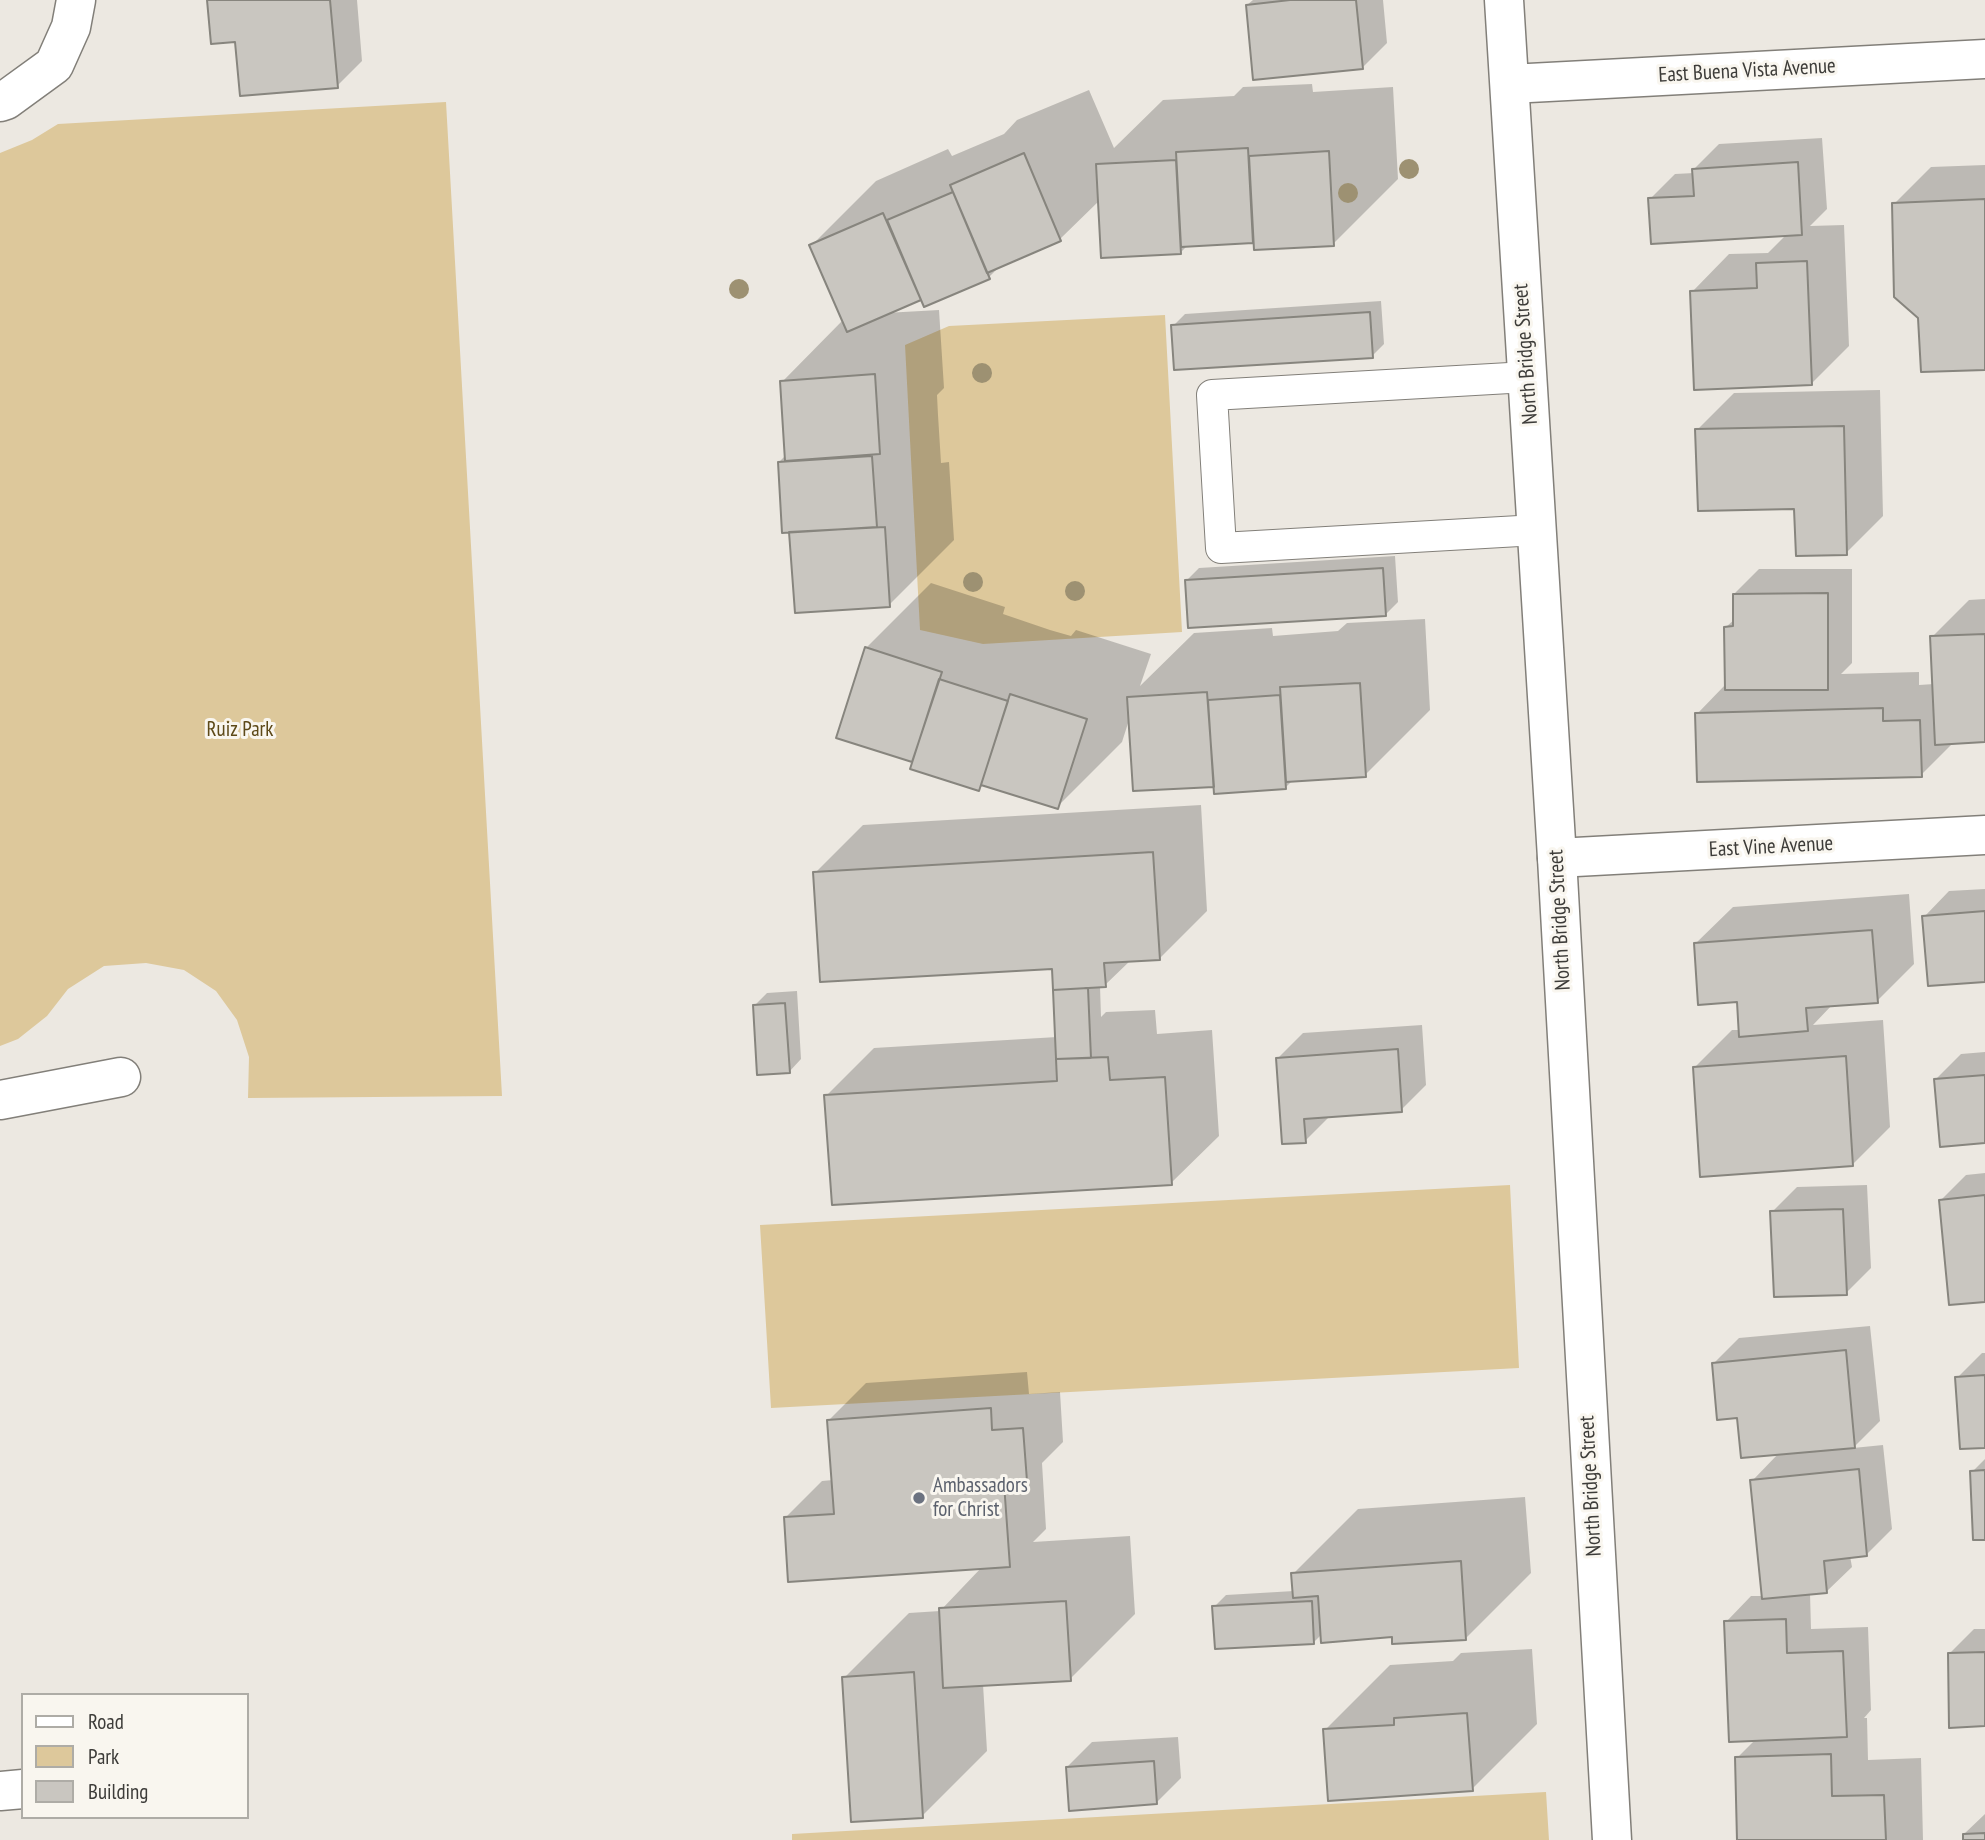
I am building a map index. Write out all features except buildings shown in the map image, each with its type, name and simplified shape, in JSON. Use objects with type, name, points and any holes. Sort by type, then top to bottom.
[{"type":"street","points":[[0,102],[54,65],[71,27],[76,0]]},
{"type":"street","name":"North Bridge Street","points":[[1504,0],[1557,858],[1612,1840]]},
{"type":"street","name":"East Buena Vista Avenue","points":[[1510,84],[1985,59]]},
{"type":"street","name":"East Vine Avenue","points":[[1557,858],[1985,835]]},
{"type":"street","points":[[0,1100],[121,1077]]},
{"type":"street","points":[[0,1791],[21,1788]]},
{"type":"lane","points":[[1527,377],[1212,396],[1220,534],[1221,548],[1537,530]]},
{"type":"green space","name":"Ruiz Park","points":[[446,102],[502,1096],[248,1098],[249,1057],[237,1020],[216,991],[184,970],[146,963],[104,966],[68,989],[47,1016],[18,1039],[0,1046],[0,153],[32,140],[58,124]]},
{"type":"green space","points":[[1165,315],[1182,632],[983,644],[920,630],[905,345],[949,326]]},
{"type":"green space","points":[[1510,1185],[1519,1368],[771,1408],[760,1225]]},
{"type":"green space","points":[[1546,1792],[1549,1840],[792,1840],[792,1834]]},
{"type":"place","name":"Ambassadors for Christ","points":[[919,1498]]}]
